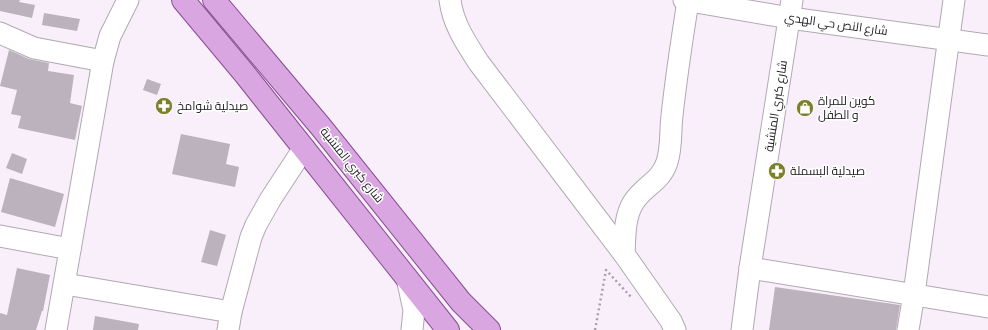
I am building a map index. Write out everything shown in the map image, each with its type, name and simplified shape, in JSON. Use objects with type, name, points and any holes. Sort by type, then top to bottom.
[{"type":"main road","points":[[183,0],[244,73],[448,330]]},
{"type":"main road","name":"شارع كبري المنشية","points":[[214,0],[321,127],[461,302],[489,330]]},
{"type":"street","points":[[56,330],[103,61],[110,36],[128,0]]},
{"type":"street","points":[[450,0],[452,11],[460,32],[479,63],[624,254],[675,330]]},
{"type":"street","points":[[624,254],[627,219],[633,203],[665,170],[668,158],[671,118],[686,0]]},
{"type":"street","name":"شارع النص حي الهدي","points":[[686,0],[791,9],[948,40],[988,45]]},
{"type":"street","points":[[908,330],[954,0]]},
{"type":"street","name":"شارع كبري المنشية","points":[[742,330],[750,268],[791,9]]},
{"type":"street","points":[[0,33],[34,48],[103,61]]},
{"type":"street","points":[[65,284],[229,321],[256,225],[270,200],[304,148]]},
{"type":"street","points":[[0,236],[70,249]]},
{"type":"street","points":[[750,268],[988,307]]},
{"type":"street","points":[[407,278],[414,310],[412,330]]},
{"type":"path","points":[[595,330],[606,270],[633,299]]},
{"type":"building","points":[[0,0],[20,0],[19,2],[35,5],[32,18],[0,11]]},
{"type":"building","points":[[44,13],[80,19],[77,31],[42,25]]},
{"type":"building","points":[[9,50],[29,59],[49,63],[48,71],[74,75],[70,103],[82,106],[75,140],[18,128],[21,116],[11,114],[17,90],[0,86]]},
{"type":"building","points":[[147,79],[161,84],[157,95],[143,90]]},
{"type":"building","points":[[181,134],[230,144],[226,164],[239,167],[235,187],[172,174]]},
{"type":"building","points":[[12,153],[27,159],[22,174],[6,168]]},
{"type":"building","points":[[10,178],[64,194],[55,227],[1,212]]},
{"type":"building","points":[[210,230],[226,235],[217,266],[201,262]]},
{"type":"building","points":[[17,268],[50,275],[43,311],[36,330],[0,330],[0,313],[7,315]]},
{"type":"building","points":[[775,287],[900,305],[896,330],[769,330]]},
{"type":"building","points":[[95,316],[139,324],[138,330],[93,330]]},
{"type":"place","name":"صيدلية شوامخ","points":[[164,106]]},
{"type":"place","name":"كوين للمراة و الطفل","points":[[805,108]]},
{"type":"place","name":"صيدلية البسملة","points":[[777,171]]}]
